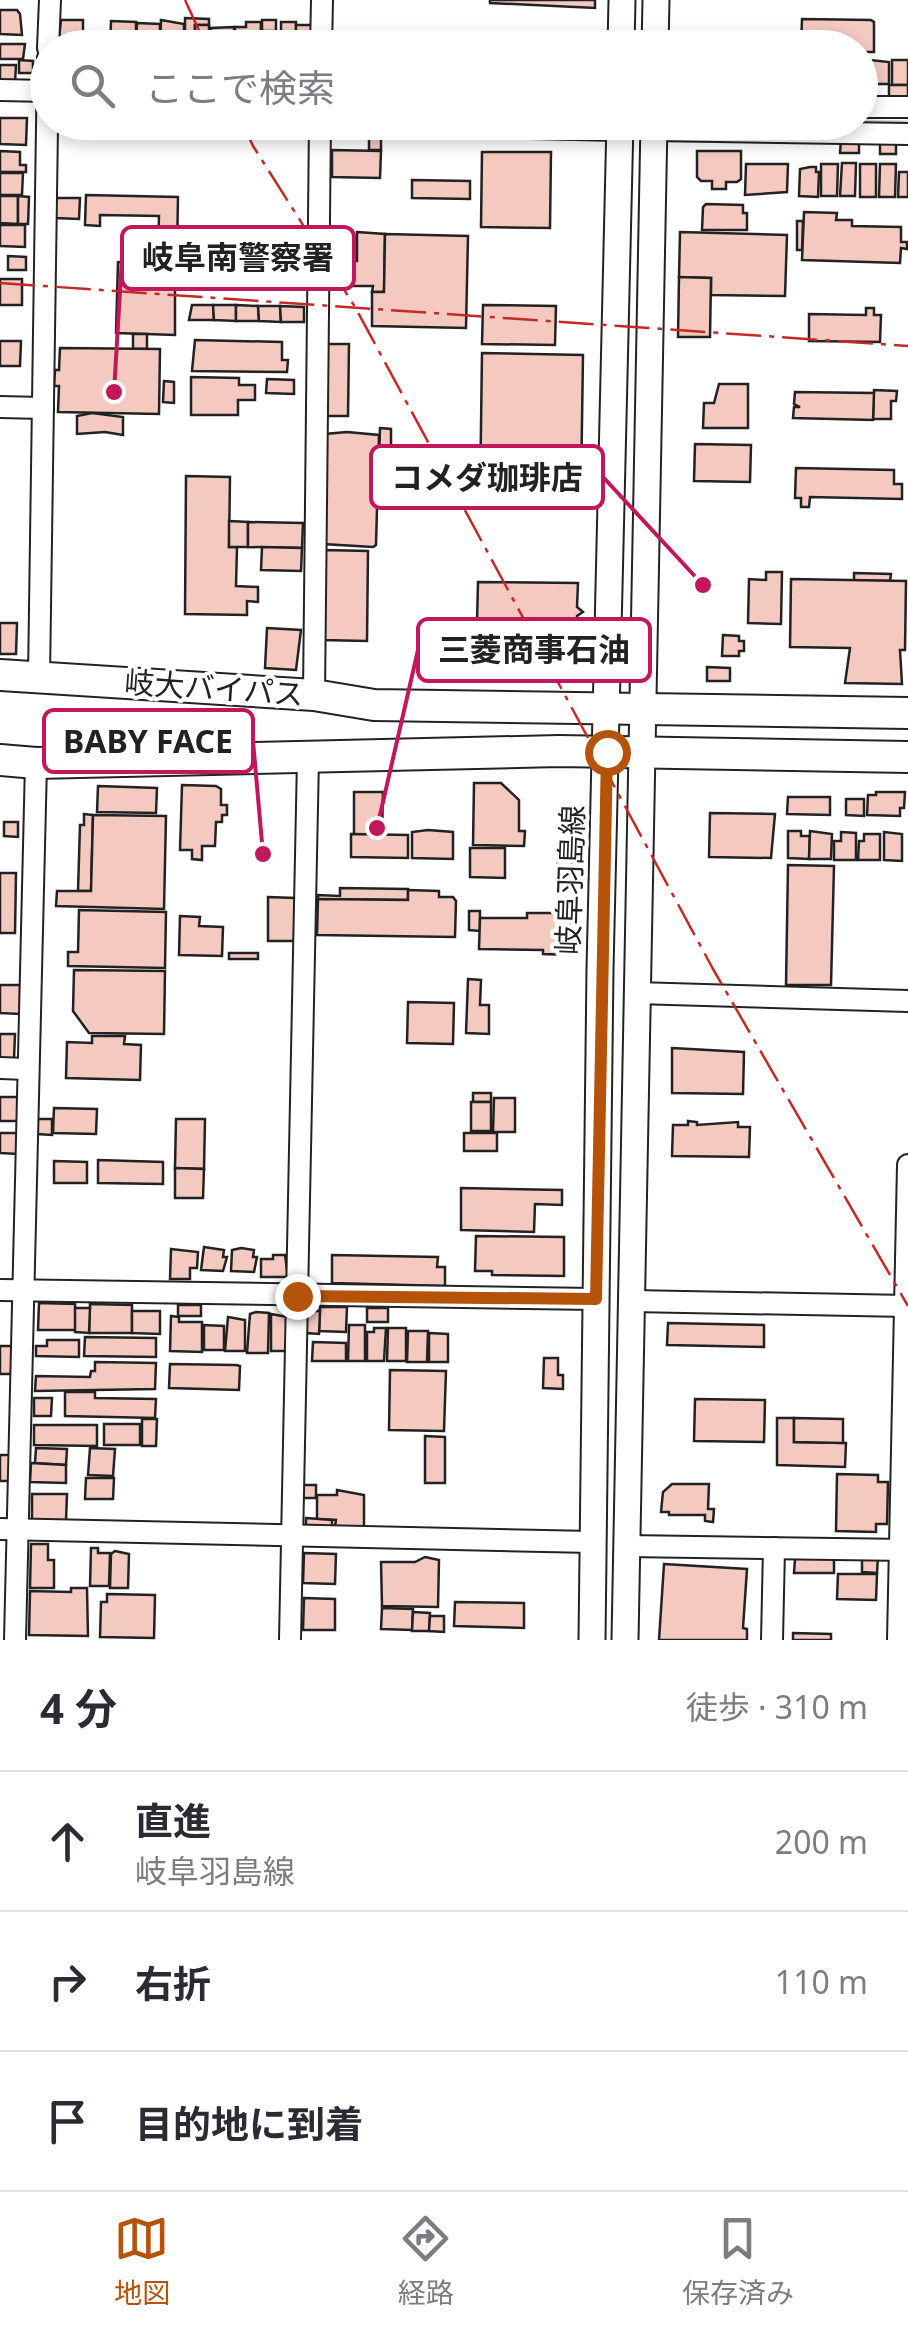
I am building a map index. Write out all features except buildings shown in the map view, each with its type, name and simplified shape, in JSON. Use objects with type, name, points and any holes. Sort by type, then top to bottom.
[{"type":"highway","name":"岐大バイパス","points":[[0,676],[314,695],[374,705],[908,712]]},
{"type":"highway","name":"岐大バイパス","points":[[0,760],[36,763],[607,752],[908,758]]},
{"type":"main road","points":[[621,30],[622,0]]},
{"type":"main road","points":[[655,30],[656,0]]},
{"type":"main road","name":"岐阜羽島線","points":[[592,1640],[620,140]]},
{"type":"main road","points":[[625,1640],[653,140]]},
{"type":"street","points":[[49,30],[50,0]]},
{"type":"street","points":[[321,30],[322,0]]},
{"type":"street","points":[[0,90],[30,91]]},
{"type":"street","points":[[878,107],[908,107]]},
{"type":"street","points":[[878,133],[908,134]]},
{"type":"street","points":[[39,677],[47,140]]},
{"type":"street","points":[[314,695],[320,140]]},
{"type":"street","points":[[0,407],[43,408]]},
{"type":"street","points":[[290,1640],[308,758]]},
{"type":"street","points":[[15,1640],[8,1529],[24,1291],[36,763]]},
{"type":"street","points":[[636,992],[908,1000]]},
{"type":"street","points":[[0,1068],[28,1068]]},
{"type":"street","points":[[898,1640],[904,1550],[908,1166]]},
{"type":"street","points":[[0,1290],[596,1299]]},
{"type":"street","points":[[631,1300],[906,1306]]},
{"type":"street","points":[[8,1529],[592,1542]]},
{"type":"street","points":[[627,1546],[904,1550]]},
{"type":"street","points":[[772,1640],[774,1548]]},
{"type":"waterway","points":[[878,122],[908,123]]},
{"type":"power","points":[[185,0],[199,30]]},
{"type":"power","points":[[250,140],[355,307],[713,969],[908,1306]]},
{"type":"power","points":[[0,283],[908,346]]},
{"type":"place","name":"岐阜南警察署","points":[[114,392]]},
{"type":"place","name":"コメダ珈琲店","points":[[703,585]]},
{"type":"place","name":"三菱商事石油","points":[[377,828]]},
{"type":"place","name":"BABY FACE","points":[[263,854]]},
{"type":"route","points":[[297,1296],[596,1299],[607,752]]}]
